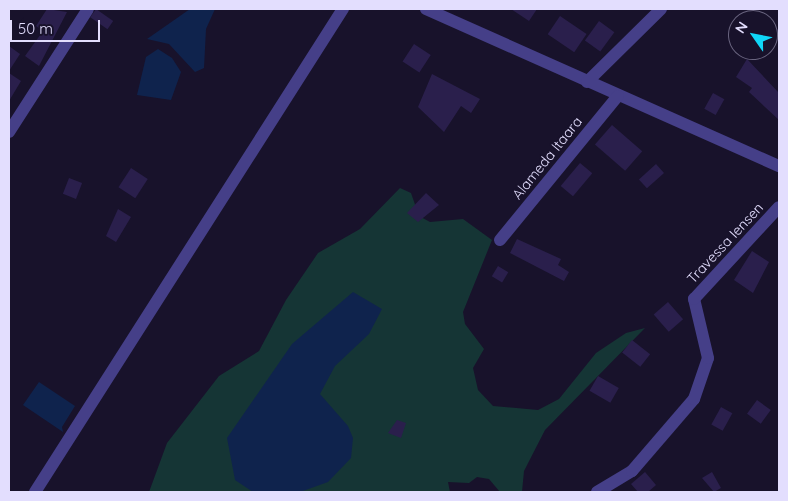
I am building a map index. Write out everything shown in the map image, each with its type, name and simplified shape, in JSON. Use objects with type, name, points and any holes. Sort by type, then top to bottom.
[{"type":"street","points":[[9,132],[88,9]]},
{"type":"street","points":[[35,492],[343,9]]},
{"type":"street","points":[[426,9],[779,166]]},
{"type":"street","points":[[587,82],[661,9]]},
{"type":"street","name":"Alameda Itaara","points":[[500,240],[618,96]]},
{"type":"street","name":"Travessa Iensen","points":[[597,492],[632,471],[694,399],[708,358],[694,299],[779,207]]},
{"type":"green space","points":[[400,188],[411,193],[419,216],[430,222],[463,219],[492,240],[463,312],[465,324],[484,349],[473,368],[478,390],[493,406],[538,410],[559,399],[596,353],[626,333],[645,328],[545,430],[524,471],[522,492],[500,492],[489,479],[477,477],[469,483],[448,482],[450,492],[149,492],[167,443],[219,376],[259,351],[286,300],[318,253],[360,229]]},
{"type":"water","points":[[190,9],[215,9],[206,29],[204,68],[195,72],[169,44],[147,39]]},
{"type":"water","points":[[158,49],[172,58],[181,72],[171,100],[137,95],[146,57]]},
{"type":"water","points":[[353,292],[382,309],[369,334],[335,366],[320,394],[348,426],[353,438],[351,458],[328,482],[300,492],[253,492],[235,480],[227,438],[292,344]]},
{"type":"water","points":[[39,382],[75,406],[62,427],[63,432],[23,405]]},
{"type":"building","points":[[47,9],[67,12],[39,66],[25,56],[43,31],[36,26]]},
{"type":"building","points":[[96,9],[113,21],[107,29],[90,17]]},
{"type":"building","points":[[511,9],[537,9],[529,21]]},
{"type":"building","points":[[560,16],[587,34],[574,52],[548,34]]},
{"type":"building","points":[[599,21],[614,32],[600,52],[585,40]]},
{"type":"building","points":[[414,44],[431,55],[419,73],[403,62]]},
{"type":"building","points":[[9,46],[20,54],[9,71]]},
{"type":"building","points":[[748,60],[779,93],[779,120],[749,92],[752,88],[736,77]]},
{"type":"building","points":[[9,73],[21,81],[9,101]]},
{"type":"building","points":[[432,74],[480,99],[471,113],[461,106],[444,132],[418,107]]},
{"type":"building","points":[[713,93],[724,99],[716,115],[704,109]]},
{"type":"building","points":[[612,125],[642,151],[625,171],[595,145]]},
{"type":"building","points":[[580,163],[592,173],[573,196],[561,186]]},
{"type":"building","points":[[656,164],[664,173],[647,188],[639,179]]},
{"type":"building","points":[[131,168],[148,179],[135,198],[118,187]]},
{"type":"building","points":[[69,178],[82,183],[76,199],[63,194]]},
{"type":"building","points":[[426,193],[439,205],[418,222],[407,213]]},
{"type":"building","points":[[118,209],[131,217],[116,242],[106,236]]},
{"type":"building","points":[[517,239],[561,259],[558,265],[569,272],[564,281],[510,253]]},
{"type":"building","points":[[752,251],[769,262],[753,293],[734,280]]},
{"type":"building","points":[[498,266],[508,272],[502,282],[492,276]]},
{"type":"building","points":[[668,302],[683,319],[669,332],[654,314]]},
{"type":"building","points":[[632,340],[650,354],[640,367],[622,353]]},
{"type":"building","points":[[598,376],[619,388],[610,403],[590,391]]},
{"type":"building","points":[[757,400],[771,410],[761,424],[747,414]]},
{"type":"building","points":[[721,407],[732,413],[723,431],[711,424]]},
{"type":"building","points":[[397,420],[406,423],[401,438],[388,433]]},
{"type":"building","points":[[645,472],[656,485],[648,492],[638,492],[631,484]]},
{"type":"building","points":[[712,472],[721,488],[714,492],[702,478]]}]
